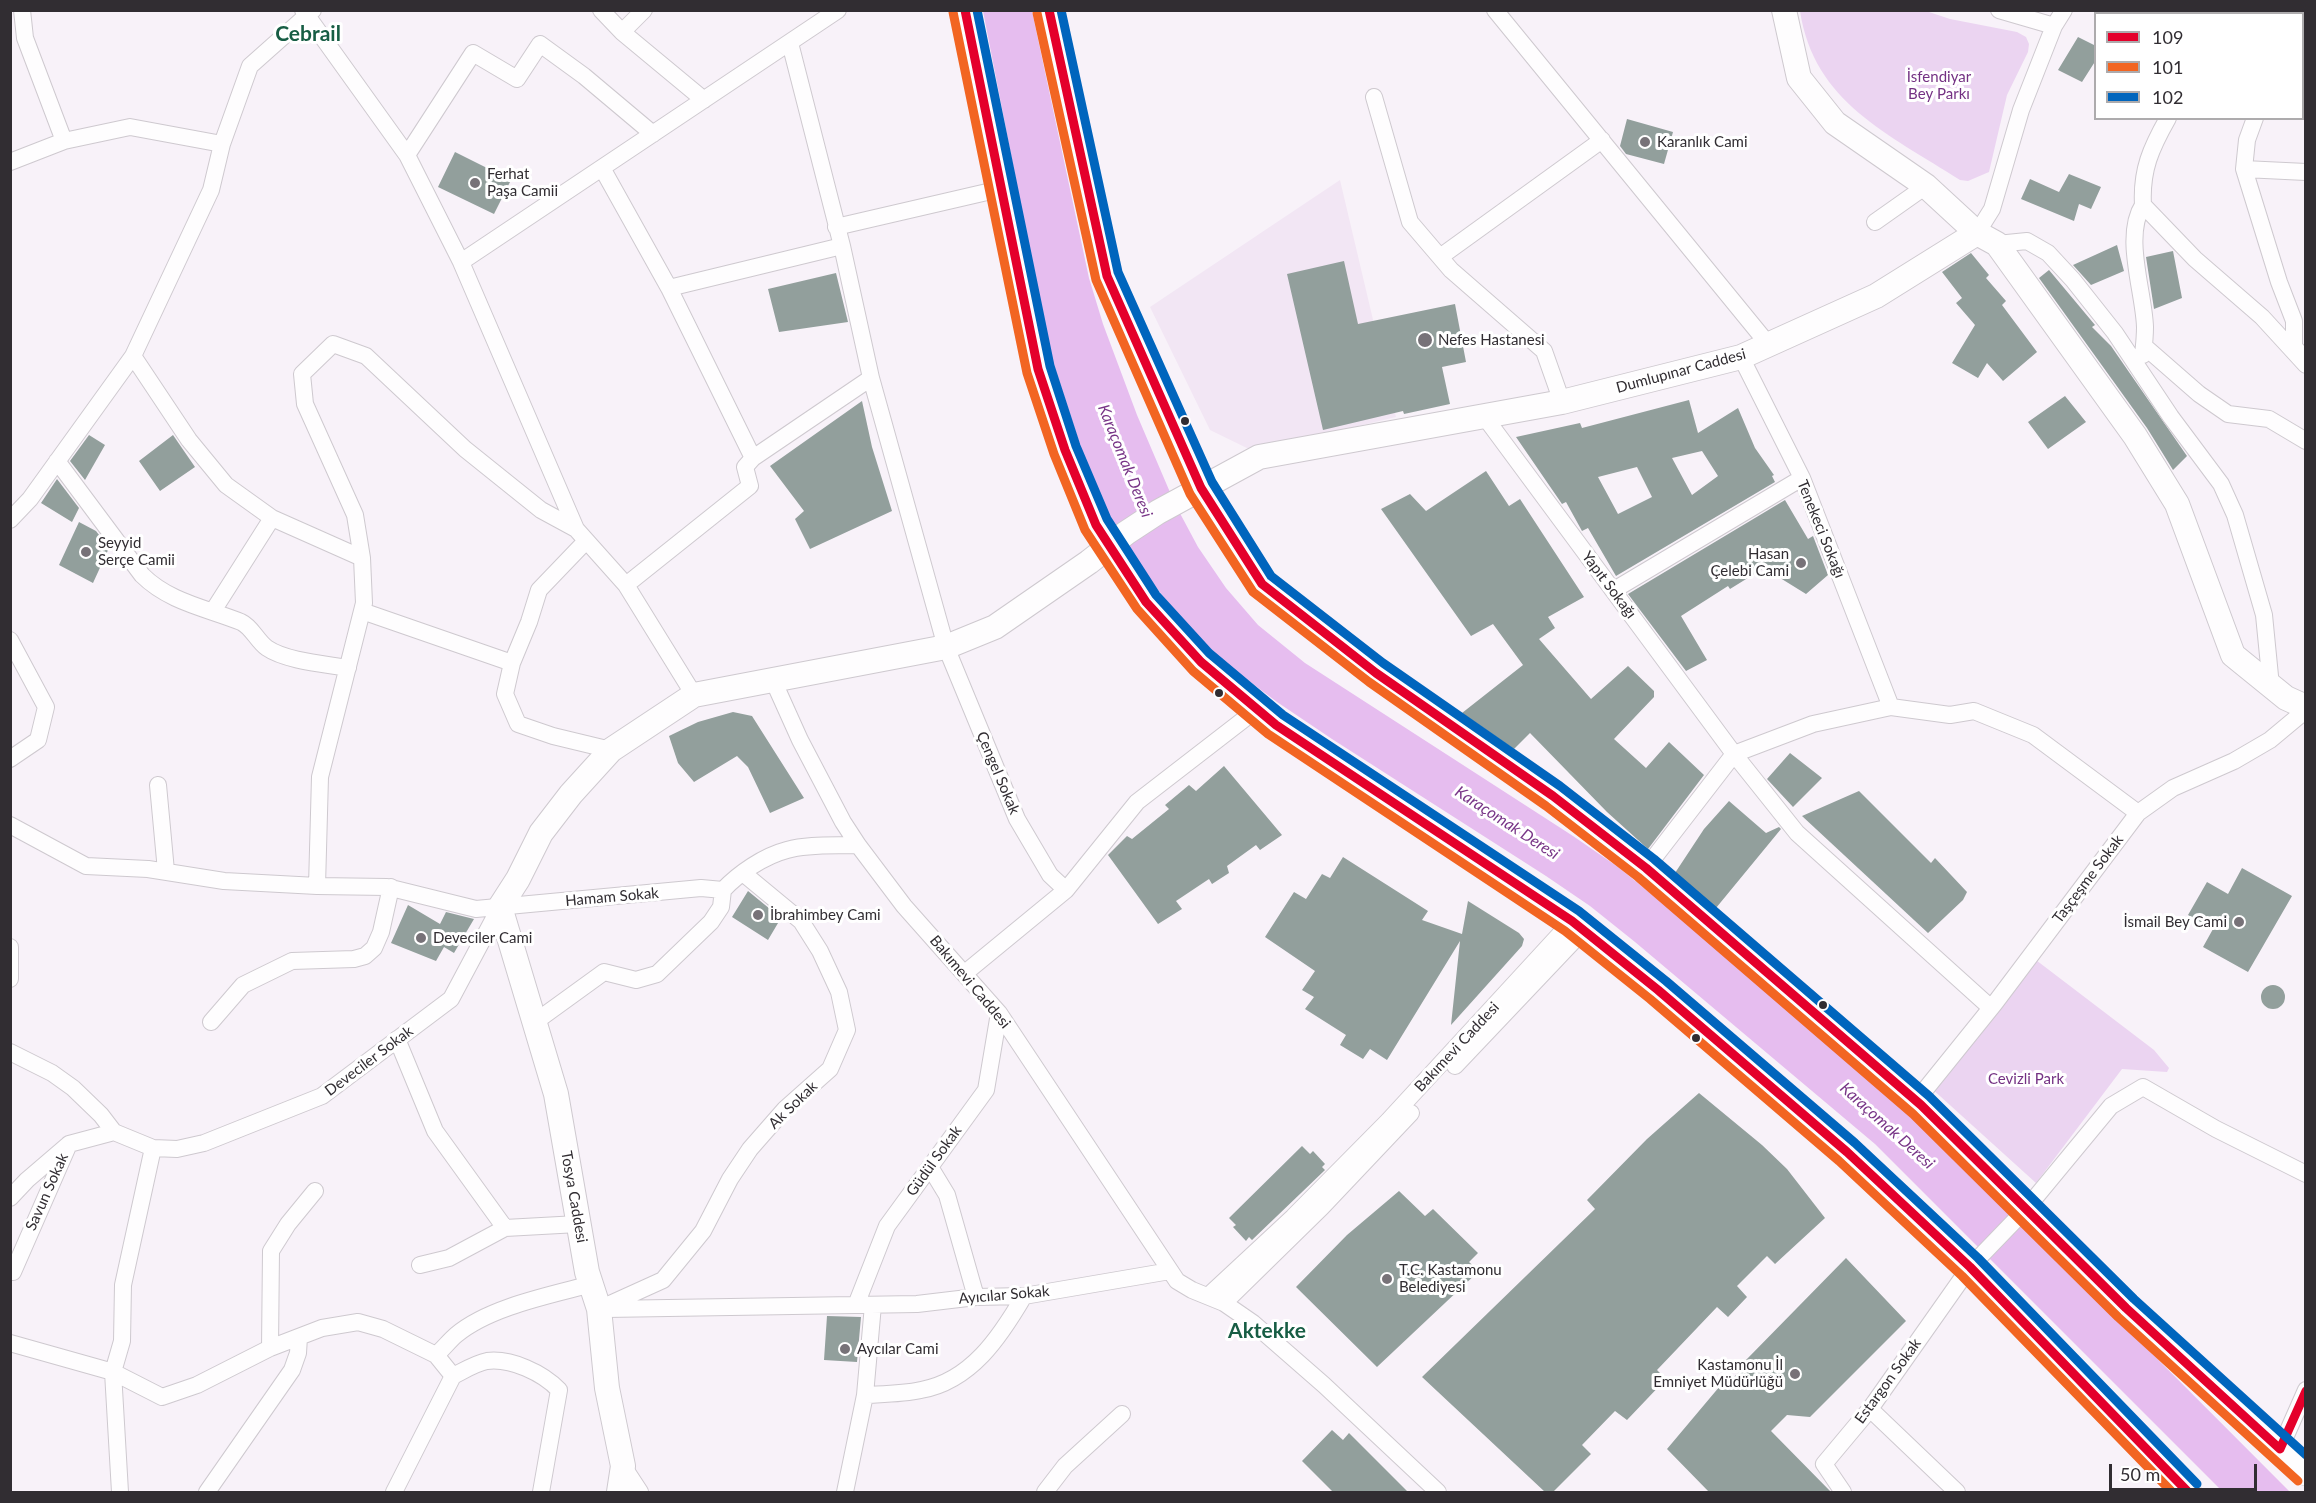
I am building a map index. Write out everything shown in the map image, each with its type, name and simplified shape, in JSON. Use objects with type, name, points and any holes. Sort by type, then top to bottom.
[{"type":"main road","points":[[965,10],[1038,369],[1065,450],[1096,525],[1146,602],[1202,662],[1240,693],[1256,710],[1578,925],[1658,990],[1847,1152],[1970,1267],[2188,1492]]},
{"type":"main road","points":[[1049,10],[1107,276],[1201,488],[1262,584],[1376,673],[1553,796],[1646,868],[1916,1101],[2126,1308],[2306,1472]]},
{"type":"main road","points":[[1784,10],[1799,78],[1835,123],[1926,186],[1987,238],[2134,436],[2177,504],[2233,655],[2286,698],[2306,709]]},
{"type":"main road","name":"Dumlupınar Caddesi","points":[[694,695],[946,648],[995,627],[1158,512],[1259,457],[1562,402],[1741,357],[1876,297],[1987,238]]},
{"type":"main road","points":[[500,907],[518,879],[541,833],[571,794],[611,750],[694,695]]},
{"type":"main road","name":"Tosya Caddesi","points":[[500,907],[556,1094],[587,1272],[599,1309],[607,1388],[623,1466],[619,1492]]},
{"type":"street","points":[[22,10],[25,38],[64,141]]},
{"type":"street","points":[[601,10],[622,32],[704,100]]},
{"type":"street","points":[[622,32],[644,10]]},
{"type":"street","points":[[461,262],[838,10]]},
{"type":"street","points":[[1495,10],[1768,345]]},
{"type":"street","points":[[1999,10],[2054,26]]},
{"type":"street","name":"Dumlupınar Caddesi","points":[[1987,238],[1992,208],[2021,110],[2054,26],[2064,10]]},
{"type":"street","points":[[10,520],[30,499],[133,356],[211,190],[222,144],[250,66],[308,12],[407,154],[461,262],[581,535]]},
{"type":"street","name":"Çengel Sokak","points":[[790,43],[842,246],[871,378],[946,648],[1017,819],[1050,875],[1066,890]]},
{"type":"street","points":[[407,154],[473,53],[518,79],[540,44],[584,76],[653,134]]},
{"type":"street","points":[[1374,97],[1410,222],[1450,270],[1544,351],[1562,402]]},
{"type":"street","points":[[2141,371],[2145,328],[2134,235],[2137,214],[2143,205],[2142,184],[2151,147],[2167,120]]},
{"type":"street","points":[[2254,120],[2247,140],[2244,169],[2278,282],[2294,321],[2300,351],[2306,365]]},
{"type":"street","points":[[10,162],[64,141],[130,127],[222,144]]},
{"type":"street","points":[[1440,257],[1602,140]]},
{"type":"street","points":[[602,168],[669,288],[753,459]]},
{"type":"street","points":[[2244,169],[2306,172]]},
{"type":"street","points":[[1875,222],[1926,186]]},
{"type":"street","points":[[836,227],[1000,189]]},
{"type":"street","points":[[2143,205],[2195,259],[2300,351]]},
{"type":"street","points":[[1987,238],[2027,241],[2048,253],[2073,280],[2221,484],[2235,515],[2264,615],[2271,686]]},
{"type":"street","points":[[669,288],[842,246]]},
{"type":"street","points":[[316,886],[321,777],[364,603],[362,558],[355,514],[305,404],[302,374],[333,344],[366,356],[465,449],[541,510],[581,535],[626,585],[694,695]]},
{"type":"street","points":[[2144,346],[2199,394],[2228,414],[2269,419],[2306,441]]},
{"type":"street","points":[[133,356],[189,440],[226,485],[272,518],[362,558]]},
{"type":"street","name":"Tenekeci Sokağı","points":[[1741,357],[1802,478],[1891,707]]},
{"type":"street","points":[[626,585],[750,486],[745,466],[753,459],[871,378]]},
{"type":"street","name":"Yapıt Sokağı","points":[[1484,416],[1734,754],[1797,833],[1992,1008]]},
{"type":"street","points":[[57,461],[154,588],[174,599],[245,624],[261,644],[269,650],[348,668]]},
{"type":"street","points":[[1614,590],[1802,478]]},
{"type":"street","points":[[213,611],[272,518]]},
{"type":"street","points":[[581,535],[539,590],[512,663],[505,694],[518,724],[554,736],[611,750]]},
{"type":"street","points":[[362,611],[512,663]]},
{"type":"street","points":[[10,640],[46,707],[38,740],[10,759]]},
{"type":"street","name":"Bakımevi Caddesi","points":[[773,680],[800,740],[843,822],[858,845],[904,906],[999,1013],[1177,1281],[1224,1303],[1253,1323],[1324,1385],[1438,1492]]},
{"type":"street","points":[[1646,868],[1734,754],[1813,724],[1891,707],[1950,715],[1974,711],[2023,731],[2032,735],[2138,813]]},
{"type":"street","name":"Taşçeşme Sokak","points":[[1916,1101],[1992,1008],[2138,813],[2173,788],[2234,761],[2270,740],[2306,709]]},
{"type":"street","points":[[965,973],[1066,890],[1137,802],[1256,710]]},
{"type":"street","points":[[158,785],[166,871]]},
{"type":"street","name":"Hamam Sokak","points":[[10,825],[86,867],[166,871],[224,881],[391,887],[476,909],[700,888],[723,890]]},
{"type":"street","points":[[535,1022],[604,972],[636,980],[657,974],[711,922],[721,907],[723,890],[743,873],[764,860],[786,850],[858,845]]},
{"type":"street","name":"Ak Sokak","points":[[599,1309],[663,1280],[703,1231],[730,1179],[750,1149],[786,1109],[830,1069],[847,1030],[839,992],[820,951],[801,921],[743,873]]},
{"type":"street","points":[[211,1022],[243,985],[292,961],[354,959],[365,956],[374,948],[381,932],[391,887]]},
{"type":"street","name":"Deveciler Sokak","points":[[114,1132],[153,1148],[177,1149],[204,1143],[322,1096],[451,999],[500,907]]},
{"type":"street","points":[[1224,1303],[1322,1207],[1578,925]]},
{"type":"street","name":"Bakımevi Caddesi","points":[[1208,1296],[1293,1217],[1578,925]]},
{"type":"street","points":[[10,947],[10,979]]},
{"type":"street","name":"Güdül Sokak","points":[[856,1305],[887,1226],[986,1090],[999,1013]]},
{"type":"street","points":[[398,1039],[435,1131],[505,1228]]},
{"type":"street","points":[[10,1052],[52,1073],[73,1088],[101,1115],[114,1132],[69,1144],[27,1180],[10,1198]]},
{"type":"street","name":"Estargon Sokak","points":[[1844,1492],[1824,1464],[1870,1409],[1970,1267],[2025,1210],[2111,1106],[2143,1087],[2216,1129],[2306,1174]]},
{"type":"street","name":"Savun Sokak","points":[[11,1276],[69,1144]]},
{"type":"street","points":[[120,1492],[112,1372],[122,1341],[123,1286],[153,1148]]},
{"type":"street","points":[[930,1167],[947,1195],[976,1297]]},
{"type":"street","points":[[270,1348],[271,1251],[288,1224],[315,1191]]},
{"type":"street","points":[[420,1265],[449,1258],[505,1228],[578,1224]]},
{"type":"street","name":"Ayıcılar Sokak","points":[[599,1309],[917,1304],[976,1297],[1024,1296],[1170,1271]]},
{"type":"street","points":[[436,1355],[457,1334],[479,1321],[522,1303],[592,1284]]},
{"type":"street","points":[[865,1395],[922,1390],[958,1377],[998,1338],[1024,1296]]},
{"type":"street","points":[[845,1492],[865,1395],[873,1305]]},
{"type":"street","points":[[10,1343],[112,1372],[162,1397],[197,1384],[270,1348],[322,1328],[358,1323],[383,1329],[436,1355],[453,1376]]},
{"type":"street","points":[[207,1492],[292,1370],[298,1353],[299,1337]]},
{"type":"street","points":[[394,1492],[453,1376],[485,1361],[502,1361],[531,1371],[551,1382],[559,1390],[541,1492]]},
{"type":"street","points":[[2280,1449],[2306,1390]]},
{"type":"street","points":[[1870,1409],[1957,1492]]},
{"type":"street","points":[[1046,1492],[1065,1466],[1122,1414]]},
{"type":"street","points":[[623,1466],[640,1492]]},
{"type":"shaded area","points":[[1340,180],[1396,417],[1253,451],[1210,430],[1150,307]]},
{"type":"green space","name":"İsfendiyar Bey Parkı","points":[[1800,11],[1926,11],[1950,19],[2017,32],[2026,37],[2029,44],[2028,52],[2007,95],[1989,172],[1968,181],[1960,180],[1882,131],[1859,113],[1838,93],[1821,70],[1808,43]]},
{"type":"green space","name":"Cevizli Park","points":[[2032,957],[2154,1050],[2169,1068],[2167,1072],[2122,1069],[2036,1183],[1930,1087]]},
{"type":"water","name":"Karaçomak Deresi","points":[[983,11],[1032,11],[1089,278],[1103,324],[1137,415],[1175,504],[1198,547],[1226,588],[1258,625],[1305,663],[1573,836],[1618,867],[1665,905],[1875,1082],[1940,1141],[2290,1492],[2223,1492],[1875,1144],[1635,942],[1590,906],[1546,876],[1277,702],[1225,663],[1178,616],[1139,565],[1108,514],[1085,460],[1049,350]]},
{"type":"building","points":[[2078,37],[2094,45],[2094,63],[2082,82],[2058,70]]},
{"type":"building","name":"Karanlık Cami","points":[[1627,119],[1673,132],[1664,164],[1626,154],[1620,146]]},
{"type":"building","name":"Ferhat Paşa Camii","points":[[455,152],[511,180],[494,214],[438,187]]},
{"type":"building","points":[[2069,174],[2101,187],[2091,209],[2079,204],[2074,221],[2021,199],[2030,179],[2059,192]]},
{"type":"building","points":[[2117,245],[2124,271],[2091,285],[2073,265]]},
{"type":"building","points":[[2173,251],[2182,298],[2154,309],[2146,257]]},
{"type":"building","points":[[1971,253],[1989,275],[1986,278],[2006,301],[2002,305],[2037,352],[2003,381],[1987,363],[1978,378],[1952,363],[1975,325],[1956,303],[1962,298],[1942,272]]},
{"type":"building","points":[[1344,261],[1358,324],[1455,304],[1466,362],[1442,367],[1450,404],[1404,414],[1403,411],[1323,430],[1287,274]]},
{"type":"building","points":[[2049,270],[2095,325],[2092,327],[2111,346],[2187,456],[2173,470],[2147,428],[2039,278]]},
{"type":"building","points":[[836,273],[848,322],[779,332],[768,289]]},
{"type":"building","points":[[2065,396],[2086,422],[2048,449],[2028,422]]},
{"type":"building","points":[[1689,400],[1698,433],[1738,408],[1755,448],[1774,475],[1772,476],[1775,482],[1616,576],[1588,528],[1582,531],[1566,502],[1562,504],[1516,437],[1580,423],[1582,428]],"holes":[[[1702,451],[1718,476],[1692,495],[1672,458]],[[1637,467],[1652,497],[1618,514],[1598,477]]]},
{"type":"building","points":[[862,401],[872,447],[892,511],[810,549],[795,519],[804,511],[770,466]]},
{"type":"building","points":[[89,435],[105,445],[85,480],[70,461]]},
{"type":"building","points":[[173,435],[195,467],[160,491],[139,461]]},
{"type":"building","points":[[1486,471],[1509,506],[1520,499],[1584,597],[1548,617],[1555,628],[1539,639],[1591,699],[1628,666],[1654,691],[1654,697],[1614,739],[1646,768],[1669,742],[1704,775],[1648,849],[1607,812],[1530,733],[1514,749],[1462,713],[1523,665],[1493,624],[1471,636],[1381,509],[1410,494],[1426,511]]},
{"type":"building","points":[[57,479],[79,508],[72,522],[41,503]]},
{"type":"building","points":[[1785,500],[1808,539],[1813,536],[1828,575],[1806,594],[1764,568],[1730,589],[1728,586],[1681,616],[1707,660],[1686,671],[1628,594]]},
{"type":"building","name":"Seyyid Serçe Camii","points":[[79,522],[96,531],[109,548],[93,583],[59,565]]},
{"type":"building","points":[[733,712],[752,716],[804,798],[770,813],[748,767],[737,756],[694,782],[678,763],[669,736],[698,722]]},
{"type":"building","points":[[1790,753],[1822,778],[1793,807],[1767,779]]},
{"type":"building","points":[[1224,766],[1282,835],[1260,850],[1256,845],[1227,866],[1229,873],[1212,884],[1209,879],[1176,901],[1182,909],[1158,924],[1108,855],[1127,836],[1132,839],[1169,809],[1165,805],[1189,785],[1196,791]]},
{"type":"building","points":[[1859,791],[1931,863],[1935,858],[1967,892],[1963,900],[1928,933],[1802,816]]},
{"type":"building","points":[[1729,801],[1766,833],[1779,827],[1781,829],[1716,908],[1675,873],[1704,829]]},
{"type":"building","points":[[1343,857],[1428,911],[1422,920],[1462,934],[1468,901],[1519,933],[1524,939],[1522,946],[1451,1025],[1460,941],[1387,1060],[1370,1049],[1363,1059],[1340,1045],[1346,1035],[1305,1009],[1314,997],[1302,990],[1315,971],[1265,937],[1294,892],[1306,899],[1322,874],[1330,878]]},
{"type":"building","name":"İsmail Bey Cami","points":[[2242,868],[2292,896],[2248,972],[2203,947],[2213,929],[2188,915],[2207,882],[2228,894]]},
{"type":"building","name":"İbrahimbey Cami","points":[[748,891],[781,918],[768,940],[732,917]]},
{"type":"building","name":"Deveciler Cami","points":[[408,905],[440,924],[446,912],[474,919],[454,953],[444,947],[436,961],[391,943]]},
{"type":"building","points":[[2273,985],[2278,986],[2284,992],[2284,1002],[2278,1008],[2273,1009],[2268,1008],[2262,1002],[2261,997],[2262,992],[2268,986]]},
{"type":"building","points":[[1699,1093],[1762,1145],[1787,1169],[1825,1218],[1775,1264],[1767,1256],[1737,1286],[1747,1297],[1728,1317],[1717,1307],[1657,1370],[1666,1379],[1627,1420],[1615,1411],[1582,1445],[1591,1454],[1553,1492],[1545,1492],[1422,1377],[1595,1209],[1587,1200],[1647,1139]]},
{"type":"building","points":[[1302,1146],[1310,1154],[1313,1151],[1325,1164],[1322,1167],[1325,1170],[1252,1240],[1249,1237],[1246,1241],[1233,1227],[1236,1225],[1229,1218]]},
{"type":"building","name":"T.C. Kastamonu Belediyesi","points":[[1399,1191],[1425,1216],[1433,1209],[1478,1253],[1469,1262],[1479,1271],[1377,1367],[1296,1287],[1347,1235]]},
{"type":"building","name":"Kastamonu İl Emniyet Müdürlüğü","points":[[1846,1258],[1906,1321],[1810,1417],[1787,1415],[1771,1431],[1831,1492],[1709,1492],[1667,1449],[1720,1386],[1723,1388],[1748,1363],[1746,1360]]},
{"type":"building","name":"Aycılar Cami","points":[[827,1316],[861,1317],[857,1362],[824,1360]]},
{"type":"building","points":[[1332,1430],[1343,1440],[1349,1433],[1408,1492],[1333,1492],[1302,1461]]},
{"type":"transit line","name":"109","points":[[965,10],[1038,369],[1065,450],[1096,525],[1146,602],[1201,662],[1276,725],[1572,921],[1658,990],[1847,1152],[1970,1267],[2188,1492]]},
{"type":"transit line","name":"102","points":[[977,10],[1050,366],[1076,446],[1107,519],[1156,595],[1209,653],[1283,715],[1579,911],[1666,981],[1855,1143],[1978,1258],[2197,1484]]},
{"type":"transit line","name":"109","points":[[1049,10],[1107,276],[1201,488],[1262,584],[1376,673],[1553,796],[1646,868],[1921,1105],[2126,1308],[2280,1449],[2306,1391]]},
{"type":"transit line","name":"102","points":[[1061,10],[1118,272],[1212,482],[1271,576],[1383,663],[1560,786],[1654,859],[1929,1096],[2134,1299],[2306,1455]]},
{"type":"transit line","name":"101","points":[[953,12],[1027,373],[1054,454],[1085,530],[1137,609],[1193,671],[1268,734],[1565,931],[1650,999],[1839,1161],[1962,1276],[2172,1492]]},
{"type":"transit line","name":"101","points":[[1037,13],[1096,280],[1190,494],[1253,592],[1369,682],[1546,806],[1638,877],[1913,1114],[2118,1317],[2298,1481]]},
{"type":"place","name":"Karanlık Cami","points":[[1645,142]]},
{"type":"place","name":"Ferhat Paşa Camii","points":[[475,183]]},
{"type":"place","name":"Nefes Hastanesi","points":[[1425,340]]},
{"type":"place","name":"Seyyid Serçe Camii","points":[[86,552]]},
{"type":"place","name":"Hasan Çelebi Cami","points":[[1801,563]]},
{"type":"place","name":"İbrahimbey Cami","points":[[758,915]]},
{"type":"place","name":"İsmail Bey Cami","points":[[2239,922]]},
{"type":"place","name":"Deveciler Cami","points":[[421,938]]},
{"type":"place","name":"T.C. Kastamonu Belediyesi","points":[[1387,1279]]},
{"type":"place","name":"Aycılar Cami","points":[[845,1349]]},
{"type":"place","name":"Kastamonu İl Emniyet Müdürlüğü","points":[[1795,1374]]},
{"type":"district","name":"Cebrail","points":[[308,34]]},
{"type":"district","name":"Aktekke","points":[[1267,1331]]}]
